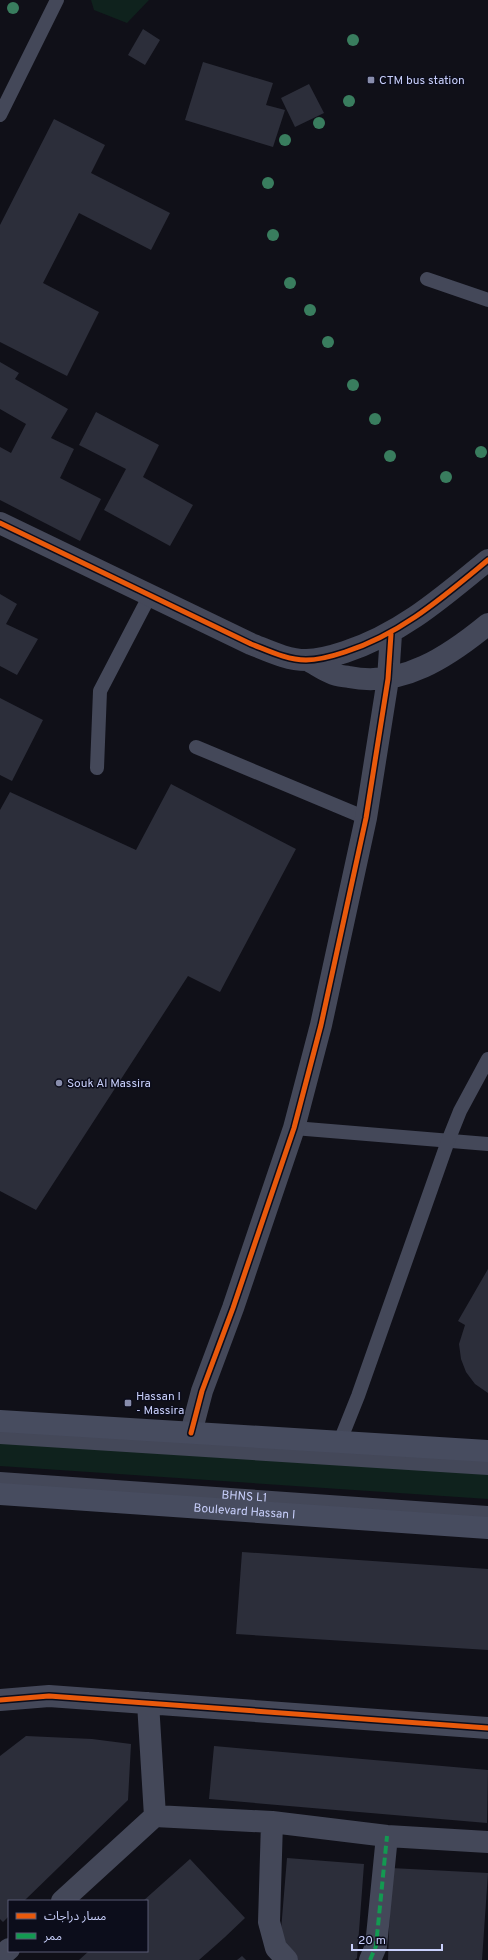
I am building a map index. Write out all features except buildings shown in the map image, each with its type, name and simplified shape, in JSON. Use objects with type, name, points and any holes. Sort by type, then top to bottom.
[{"type":"main road","points":[[0,1422],[340,1441],[488,1451]]},
{"type":"main road","name":"Boulevard Hassan I","points":[[0,1494],[488,1528]]},
{"type":"street","points":[[0,523],[251,644],[282,657],[307,660],[336,655],[364,646],[391,634],[429,608],[488,560]]},
{"type":"street","points":[[307,660],[332,674],[360,680],[388,679],[415,672],[439,659],[486,628]]},
{"type":"street","points":[[191,1433],[202,1391],[233,1308],[294,1128],[321,1025],[366,818],[388,679],[391,634]]},
{"type":"street","points":[[0,1700],[49,1696],[488,1728]]},
{"type":"street","points":[[148,1703],[155,1816]]},
{"type":"street","points":[[63,1900],[155,1816],[272,1822],[387,1836],[488,1842]]},
{"type":"street","points":[[272,1822],[269,1922],[276,1948],[287,1960]]},
{"type":"street","points":[[370,1960],[376,1946],[387,1836]]},
{"type":"street","points":[[0,1957],[8,1950]]},
{"type":"lane","points":[[0,115],[57,0]]},
{"type":"lane","points":[[427,279],[488,300]]},
{"type":"lane","points":[[97,768],[100,691],[150,596]]},
{"type":"lane","points":[[196,747],[366,818]]},
{"type":"lane","points":[[340,1441],[361,1389],[448,1141],[460,1111],[488,1058]]},
{"type":"lane","points":[[294,1128],[488,1144]]},
{"type":"lane","points":[[0,1437],[488,1468]]},
{"type":"lane","name":"BHNS L1","points":[[0,1479],[488,1513]]},
{"type":"green space","points":[[91,0],[149,0],[127,23],[94,10]]},
{"type":"green space","points":[[0,1441],[488,1474],[488,1499],[0,1466]]},
{"type":"marked path","points":[[370,1960],[376,1946],[387,1836]]},
{"type":"cycle path","points":[[0,523],[251,644],[278,655],[299,660],[326,658],[345,652],[385,635],[403,625],[438,601],[488,560]]},
{"type":"cycle path","points":[[191,1433],[202,1391],[233,1308],[294,1128],[321,1025],[366,818],[388,679],[391,634]]},
{"type":"cycle path","points":[[0,1700],[49,1696],[488,1728]]},
{"type":"place","name":"CTM bus station","points":[[371,80]]},
{"type":"place","name":"Souk Al Massira","points":[[59,1083]]},
{"type":"place","name":"Hassan I - Massira","points":[[128,1403]]}]
